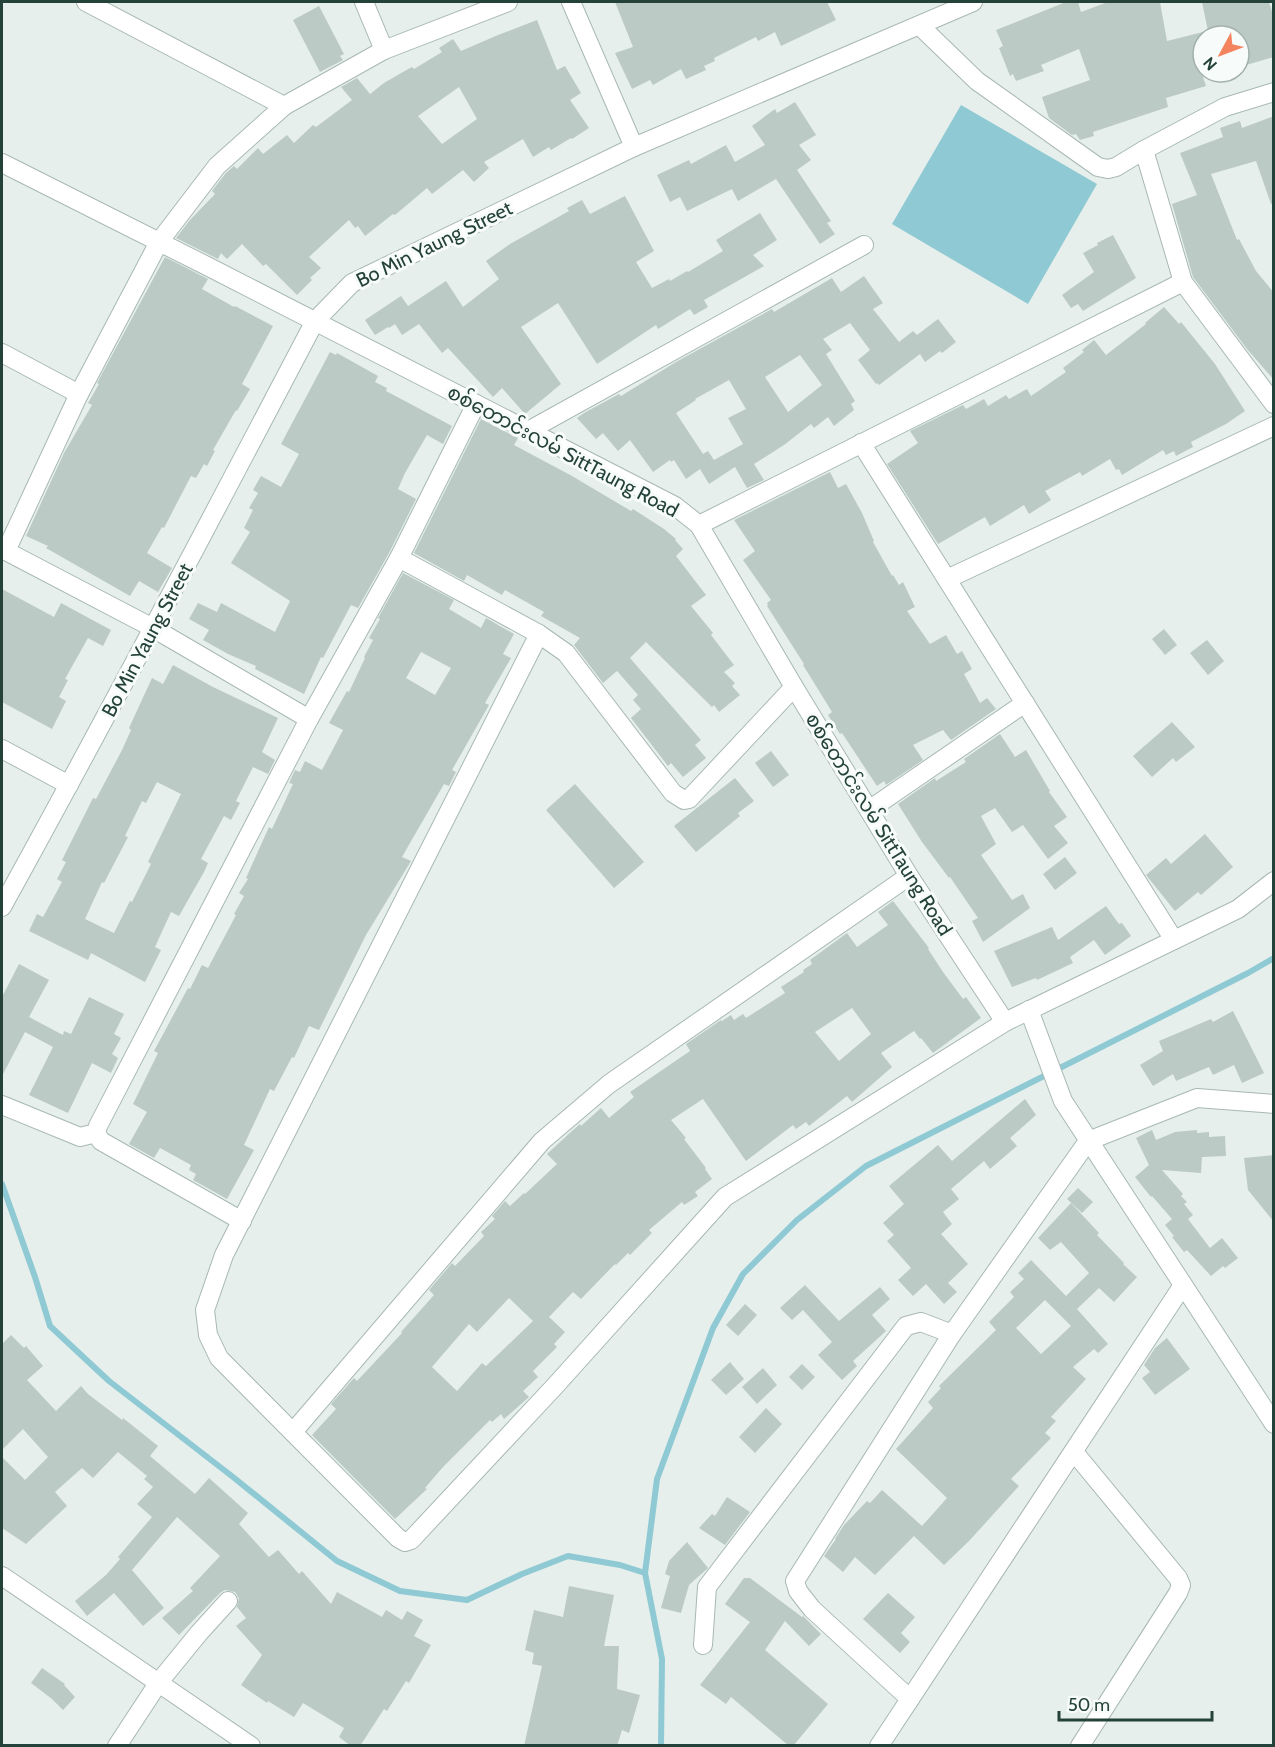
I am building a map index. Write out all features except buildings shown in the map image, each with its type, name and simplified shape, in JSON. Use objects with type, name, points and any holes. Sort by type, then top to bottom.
[{"type":"street","points":[[88,2],[284,106]]},
{"type":"street","points":[[364,2],[384,50]]},
{"type":"street","points":[[309,719],[153,628],[4,550],[79,394],[159,242],[217,166],[284,106],[384,50],[508,2]]},
{"type":"street","points":[[571,2],[634,147]]},
{"type":"street","name":"Bo Min Yaung Street","points":[[2,907],[315,321],[352,283],[634,147],[973,2]]},
{"type":"street","points":[[920,26],[977,81],[1098,167],[1108,169],[1116,167],[1224,108],[1274,93]]},
{"type":"street","points":[[1144,150],[1184,282],[1274,404]]},
{"type":"street","name":"စစ်တောင်းလမ် SittTaung Road","points":[[2,163],[675,506],[699,525],[909,876],[1005,1022]]},
{"type":"street","points":[[528,431],[864,245]]},
{"type":"street","points":[[699,525],[1184,282]]},
{"type":"street","points":[[2,353],[79,394]]},
{"type":"street","points":[[242,1221],[100,1141],[96,1133],[98,1126],[309,719],[399,558],[476,404]]},
{"type":"street","points":[[947,579],[1274,426]]},
{"type":"street","points":[[861,443],[1174,940]]},
{"type":"street","points":[[399,558],[540,634],[566,653],[673,793],[684,800],[689,799],[794,687]]},
{"type":"street","points":[[540,634],[224,1255],[205,1310],[208,1335],[219,1358],[398,1538],[405,1542],[411,1540],[555,1386],[725,1197],[1005,1022],[1239,909],[1274,881]]},
{"type":"street","points":[[869,810],[1025,703]]},
{"type":"street","points":[[2,749],[69,785]]},
{"type":"street","points":[[293,1432],[542,1141],[609,1084],[909,876]]},
{"type":"street","points":[[1029,1010],[1063,1101],[1274,1424]]},
{"type":"street","points":[[910,1699],[812,1609],[798,1591],[795,1581],[952,1334],[1088,1141],[1197,1098],[1274,1104]]},
{"type":"street","points":[[2,1106],[80,1137],[96,1133]]},
{"type":"street","points":[[879,1746],[1183,1285]]},
{"type":"street","points":[[703,1645],[707,1587],[906,1326],[921,1322],[952,1334]]},
{"type":"street","points":[[1074,1452],[1178,1578],[1181,1585],[1080,1746]]},
{"type":"street","points":[[2,1576],[251,1746]]},
{"type":"street","points":[[117,1746],[159,1682],[228,1601]]},
{"type":"water","points":[[961,105],[1097,184],[1028,304],[892,224]]},
{"type":"waterway","points":[[661,1746],[662,1659],[645,1573],[657,1479],[713,1328],[743,1274],[797,1220],[866,1166],[1274,958]]},
{"type":"waterway","points":[[2,1184],[50,1326],[109,1381],[337,1561],[400,1591],[467,1600],[522,1574],[568,1556],[620,1565],[645,1573]]}]
